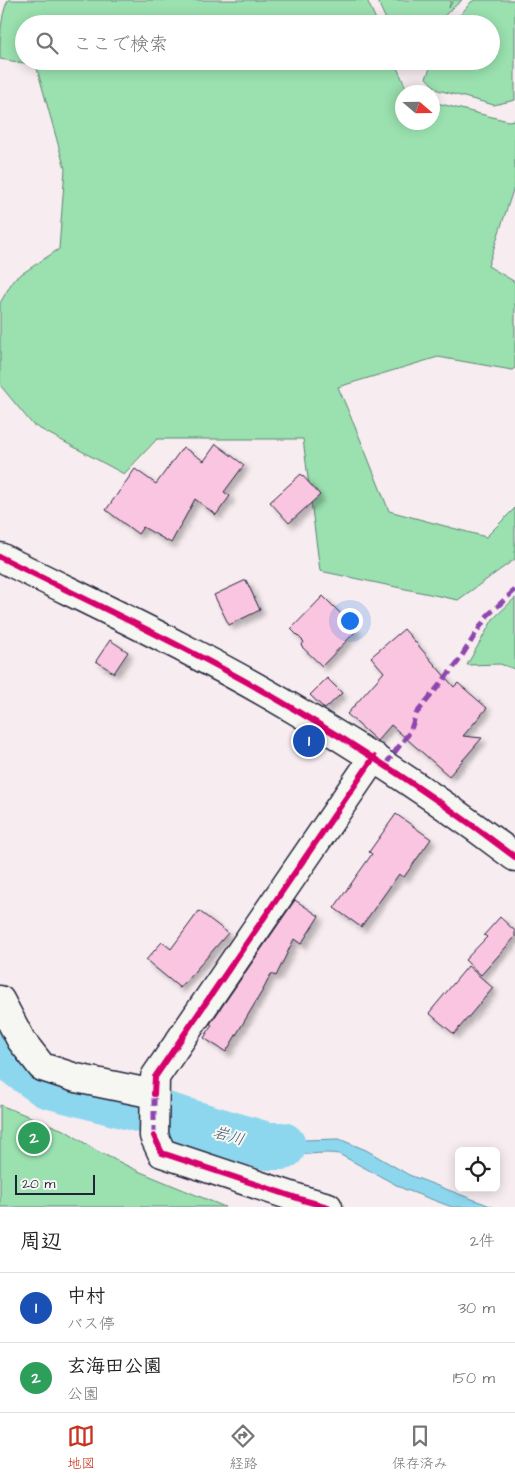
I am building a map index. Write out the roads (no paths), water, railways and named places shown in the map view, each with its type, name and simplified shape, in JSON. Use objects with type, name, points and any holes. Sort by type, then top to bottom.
[{"type":"street","points":[[0,557],[203,659],[292,707],[374,758],[515,857]]},
{"type":"street","points":[[328,1207],[162,1153],[154,1136],[155,1077],[374,758]]},
{"type":"street","points":[[0,1000],[22,1040],[42,1067],[76,1078],[154,1094]]},
{"type":"water","points":[[220,1128],[268,1141],[339,1139],[366,1150],[409,1175],[493,1207],[452,1207],[404,1189],[339,1154],[284,1155],[267,1152],[220,1136]]},
{"type":"waterway","name":"岩川","points":[[0,1031],[20,1065],[47,1084],[142,1109],[267,1146],[282,1146]]},
{"type":"place","name":"中村","points":[[309,741]]},
{"type":"place","name":"玄海田公園","points":[[34,1138]]}]
